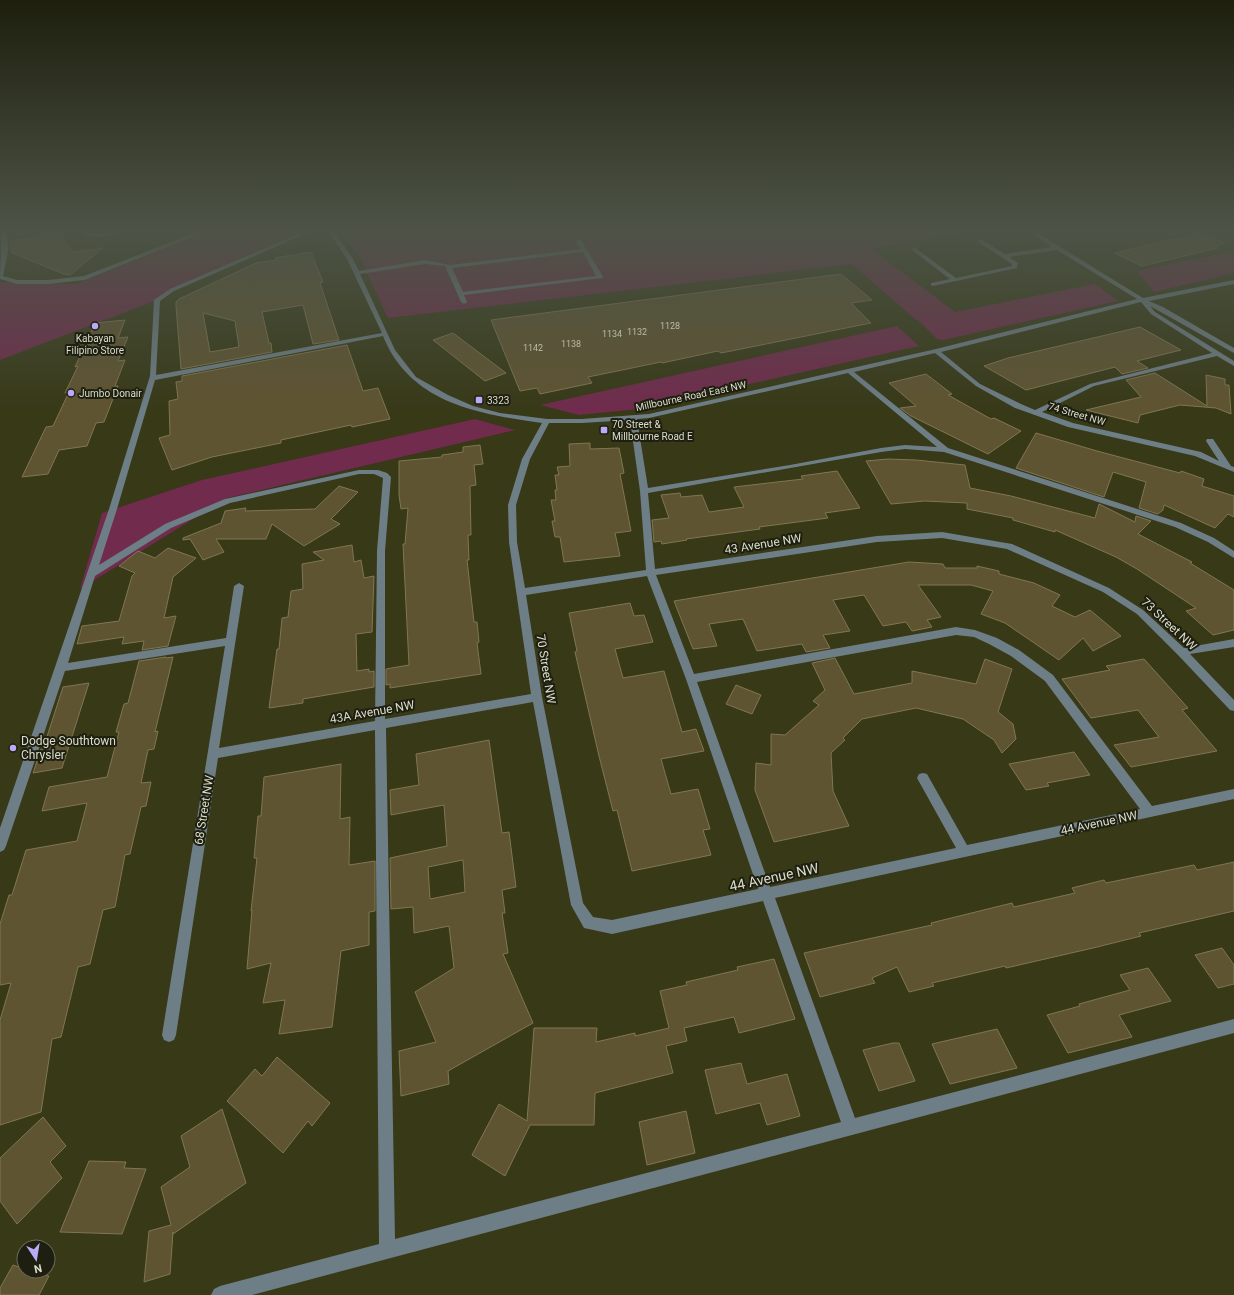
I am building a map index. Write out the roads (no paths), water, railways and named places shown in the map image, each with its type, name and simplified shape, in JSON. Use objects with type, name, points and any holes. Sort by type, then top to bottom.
[{"type":"street","points":[[0,846],[113,509],[153,378],[157,300],[173,289]]},
{"type":"street","name":"Millbourne Road East NW","points":[[364,289],[392,350],[414,378],[446,397],[471,408],[500,415],[547,421],[633,418],[649,416],[936,351],[1142,300],[1196,289]]},
{"type":"street","points":[[459,289],[464,302]]},
{"type":"street","points":[[461,294],[498,289]]},
{"type":"street","points":[[1125,289],[1142,300],[1162,308],[1234,351]]},
{"type":"street","points":[[1142,300],[1153,313],[1234,364]]},
{"type":"street","points":[[153,378],[385,334]]},
{"type":"street","name":"74 Street NW","points":[[936,351],[978,385],[1018,406],[1071,424],[1198,454],[1230,468]]},
{"type":"street","points":[[1036,412],[1092,385],[1218,354]]},
{"type":"street","points":[[848,370],[945,450]]},
{"type":"street","points":[[633,418],[644,491],[651,574],[691,679],[851,1128]]},
{"type":"street","name":"70 Street NW","points":[[547,421],[540,431],[526,459],[512,505],[513,542],[537,697],[578,905],[589,923]]},
{"type":"street","name":"74 Street NW","points":[[1210,441],[1230,468]]},
{"type":"street","points":[[644,491],[905,446],[945,450],[1178,525],[1211,540],[1234,555]]},
{"type":"street","points":[[91,574],[168,526],[228,501],[359,472],[368,471],[383,474],[388,477],[381,551],[380,724],[387,1250]]},
{"type":"street","name":"43 Avenue NW","points":[[521,592],[651,574],[877,539],[942,534],[1009,546]]},
{"type":"street","name":"73 Street NW","points":[[1009,546],[1106,590],[1140,612],[1182,652],[1234,707]]},
{"type":"street","name":"68 Street NW","points":[[169,1034],[238,586]]},
{"type":"street","points":[[691,679],[956,631],[975,634],[994,641],[1015,653],[1049,678],[1149,812]]},
{"type":"street","points":[[60,668],[230,641]]},
{"type":"street","points":[[1182,652],[1234,643]]},
{"type":"street","name":"43A Avenue NW","points":[[212,754],[537,697]]},
{"type":"street","points":[[923,778],[964,851]]},
{"type":"street","name":"44 Avenue NW","points":[[589,923],[612,927],[1234,794]]},
{"type":"street","points":[[220,1295],[1234,1026]]},
{"type":"place","name":"Kabayan Filipino Store","points":[[95,326]]},
{"type":"place","name":"Jumbo Donair","points":[[71,393]]},
{"type":"place","name":"3323","points":[[479,400]]},
{"type":"place","name":"70 Street & Millbourne Road E","points":[[604,430]]},
{"type":"place","name":"Dodge Southtown Chrysler","points":[[13,748]]}]
